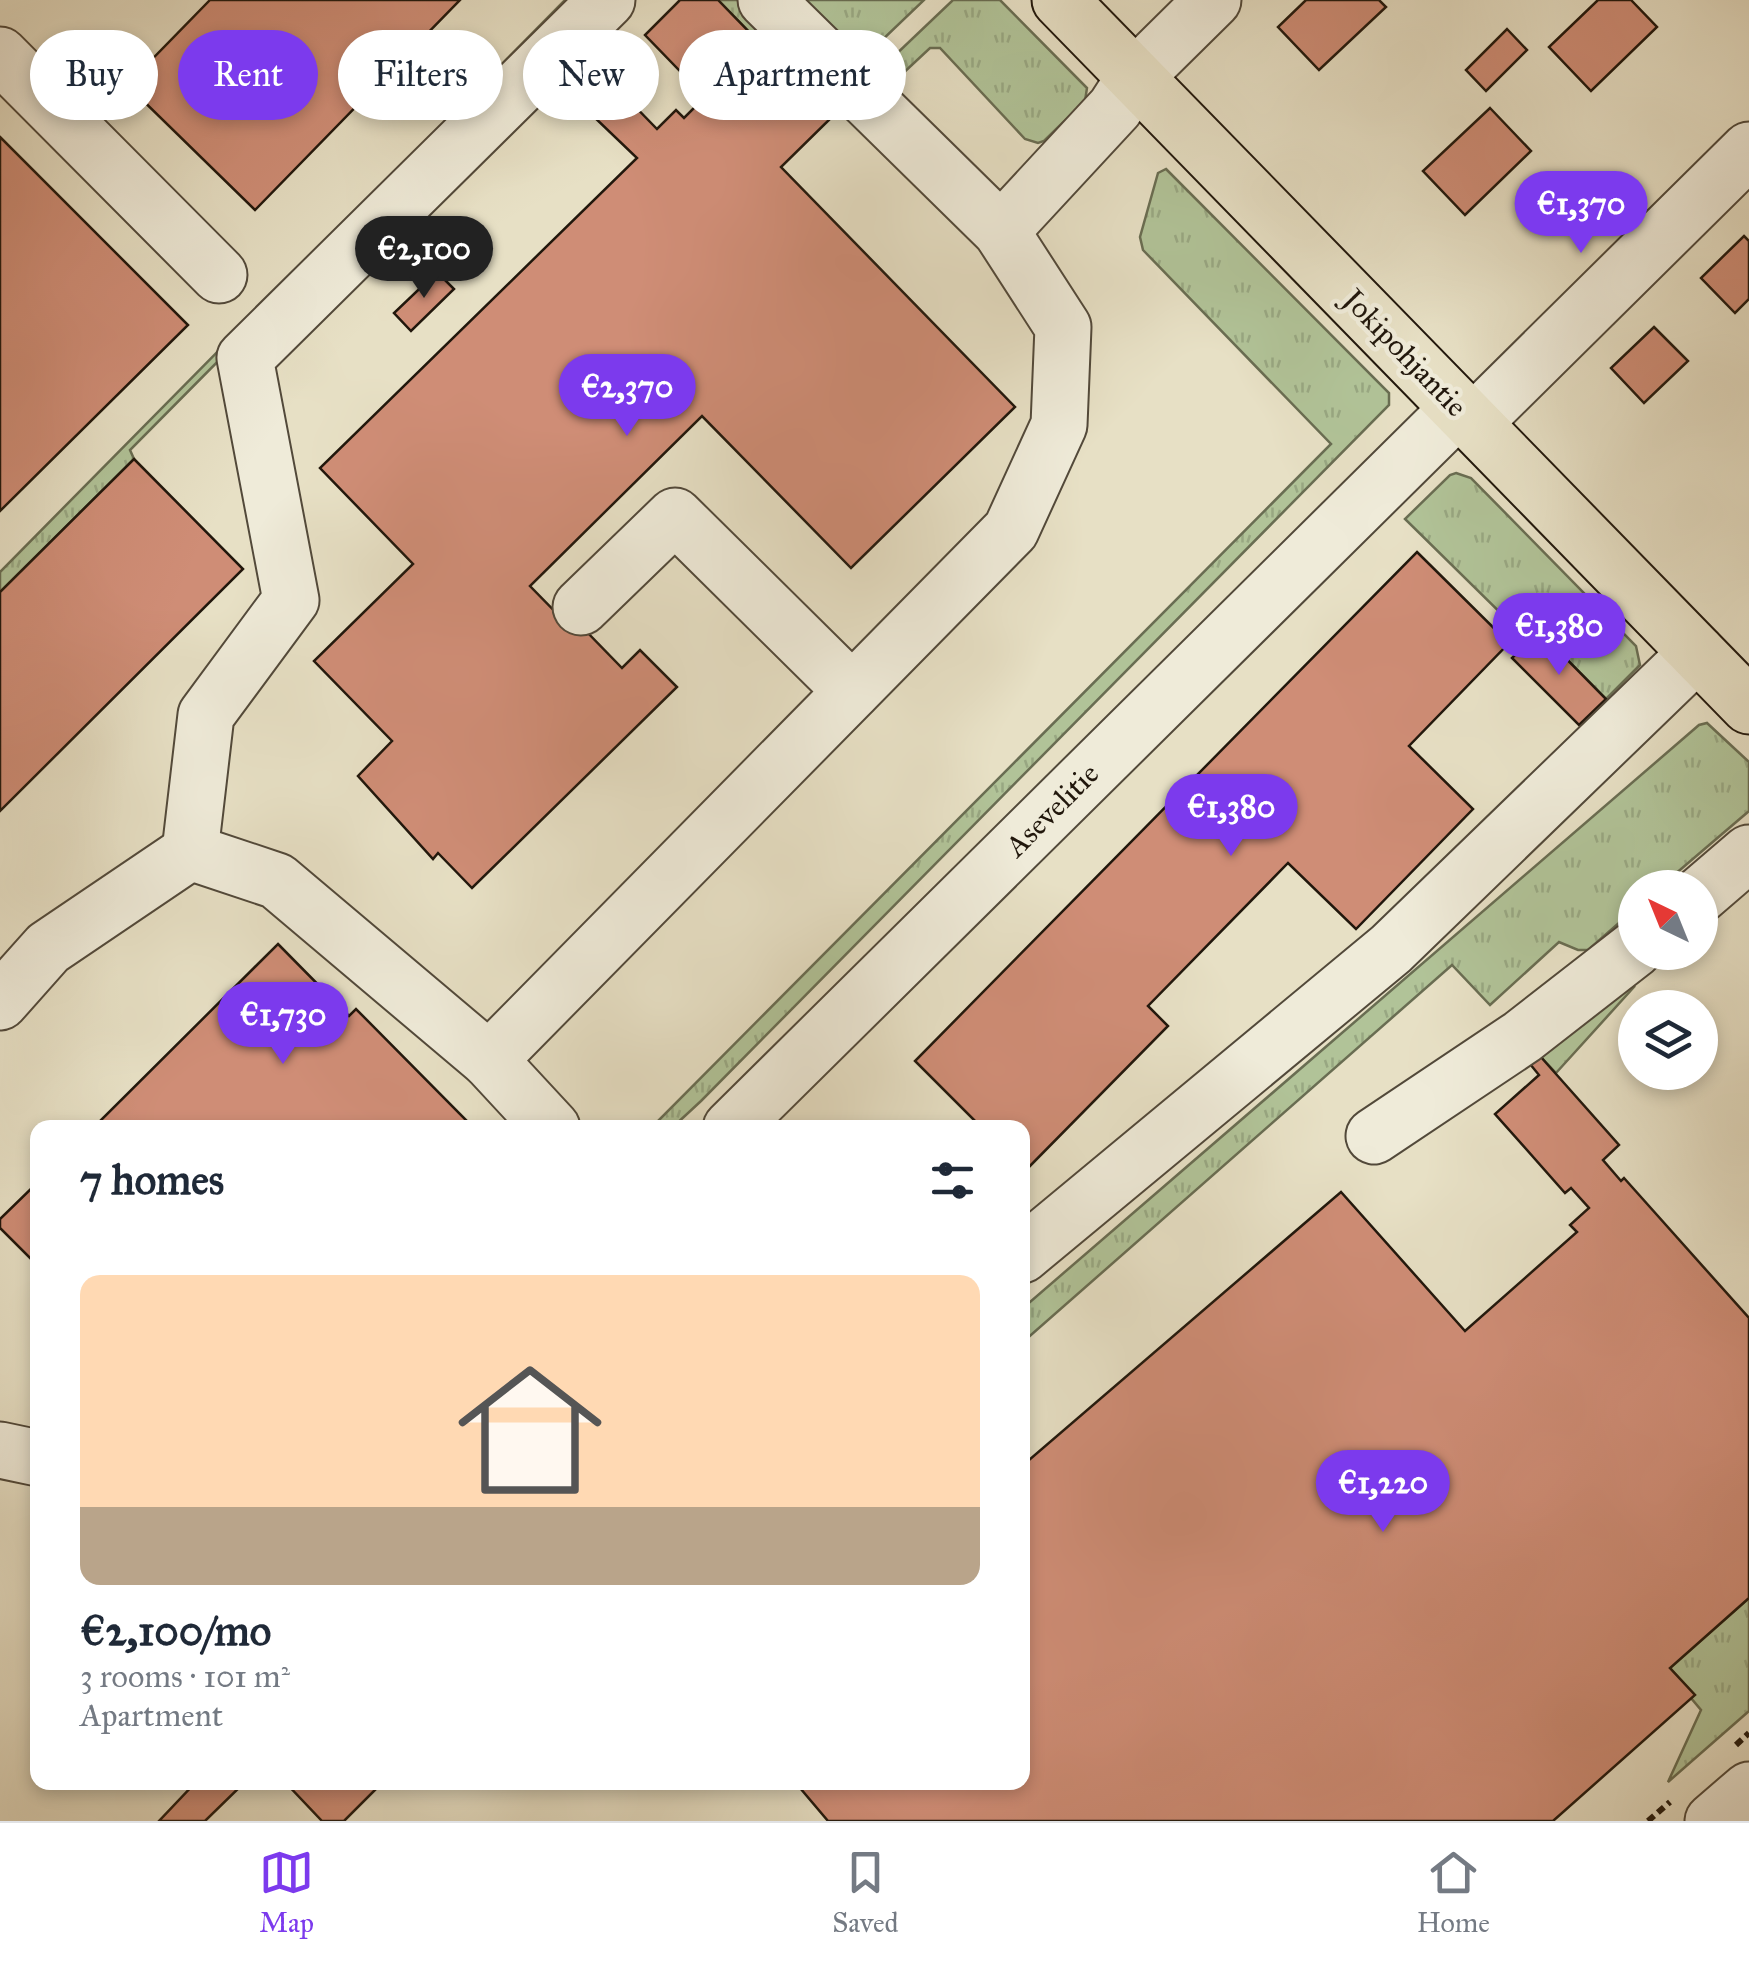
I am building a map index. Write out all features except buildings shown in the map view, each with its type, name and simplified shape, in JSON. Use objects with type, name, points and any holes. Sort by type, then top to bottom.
[{"type":"main road","name":"Jokipohjantie","points":[[1060,0],[1749,706]]},
{"type":"street","points":[[0,1002],[48,948],[190,852],[206,715],[291,600],[245,358],[607,0]]},
{"type":"street","points":[[489,1060],[1011,530],[1059,425],[1062,327],[1002,232],[766,0]]},
{"type":"street","points":[[1002,232],[1115,108],[1135,76],[1213,0]]},
{"type":"street","points":[[0,54],[219,275]]},
{"type":"street","name":"Asevelitie","points":[[739,1120],[1466,416],[1749,150]]},
{"type":"street","points":[[580,607],[675,516],[852,691]]},
{"type":"street","points":[[1030,1248],[1391,948],[1697,653]]},
{"type":"street","points":[[190,852],[277,881],[489,1060],[545,1120]]},
{"type":"street","points":[[1718,880],[1749,853]]},
{"type":"street","points":[[1374,1136],[1522,1037],[1618,962]]},
{"type":"street","points":[[0,1450],[30,1456]]},
{"type":"street","points":[[1714,1821],[1749,1790]]},
{"type":"green space","points":[[565,0],[576,0],[546,30],[535,30]]},
{"type":"green space","points":[[718,0],[753,0],[777,30],[747,30]]},
{"type":"green space","points":[[786,0],[924,0],[893,30],[817,30]]},
{"type":"green space","points":[[953,0],[1000,0],[1087,88],[1085,101],[1044,141],[1025,139],[940,48],[930,48],[906,70],[906,45]]},
{"type":"green space","points":[[523,43],[523,53],[503,74],[503,63]]},
{"type":"green space","points":[[446,120],[457,120],[130,450],[134,459],[0,592],[0,572]]},
{"type":"green space","points":[[1166,169],[1389,393],[1389,405],[701,1101],[681,1120],[659,1120],[1331,444],[1143,250],[1140,237],[1158,173]]},
{"type":"green space","points":[[1456,473],[1471,478],[1636,646],[1640,665],[1606,699],[1539,632],[1529,641],[1405,519]]},
{"type":"green space","points":[[1707,723],[1749,762],[1749,811],[1680,870],[1618,870],[1618,924],[1588,950],[1559,942],[1490,1005],[1452,965],[1030,1336],[1030,1302],[1699,725]]},
{"type":"green space","points":[[1624,982],[1634,987],[1618,990],[1618,1005],[1556,1073],[1540,1056]]},
{"type":"green space","points":[[1749,1598],[1749,1711],[1668,1782],[1701,1710],[1691,1698],[1694,1695],[1670,1668]]}]
